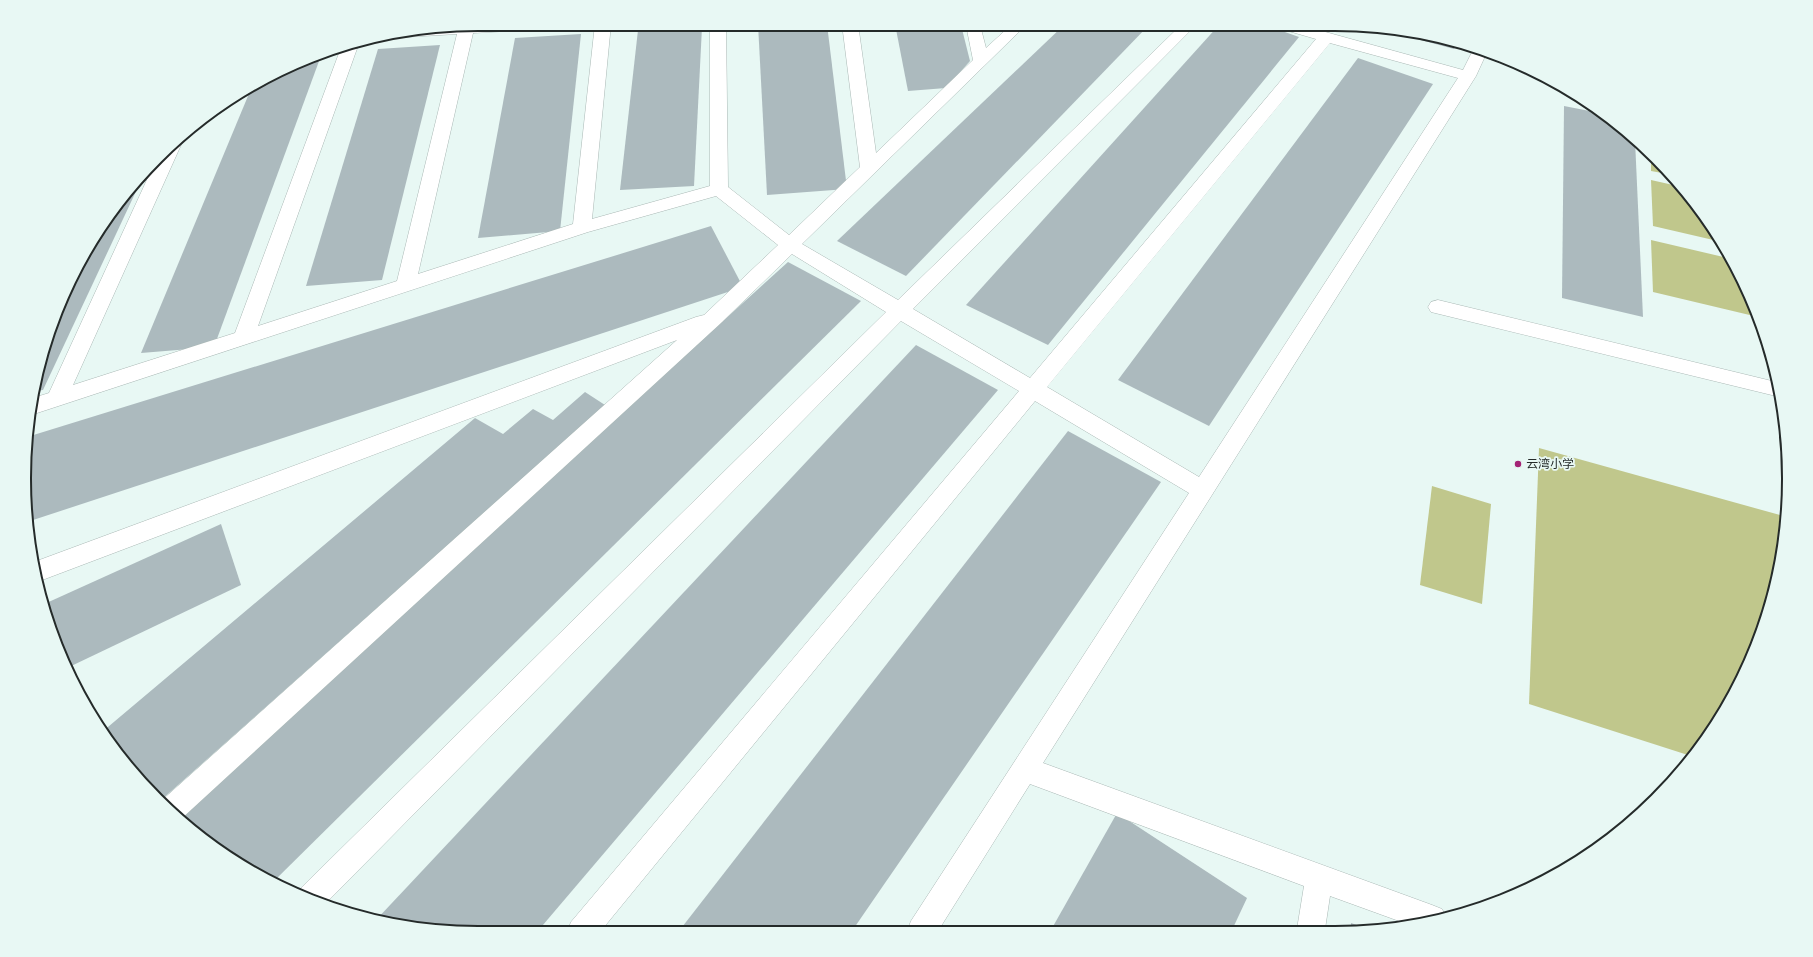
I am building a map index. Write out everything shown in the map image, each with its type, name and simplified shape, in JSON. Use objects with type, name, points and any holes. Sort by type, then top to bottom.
[{"type":"street","points":[[406,285],[466,31]]},
{"type":"street","points":[[582,228],[603,31]]},
{"type":"street","points":[[718,31],[720,189]]},
{"type":"street","points":[[851,31],[869,168]]},
{"type":"street","points":[[975,31],[981,61]]},
{"type":"street","points":[[175,807],[715,317],[1013,31]]},
{"type":"street","points":[[314,894],[900,310],[1183,31]]},
{"type":"street","points":[[1304,31],[1468,76]]},
{"type":"street","points":[[586,926],[1326,37]]},
{"type":"street","points":[[243,339],[348,51]]},
{"type":"street","points":[[924,926],[1468,76],[1478,55]]},
{"type":"street","points":[[57,399],[167,157]]},
{"type":"street","points":[[37,406],[582,228],[720,189]]},
{"type":"street","points":[[720,189],[790,245],[1202,490]]},
{"type":"street","points":[[1438,307],[1772,389]]},
{"type":"street","points":[[41,570],[715,317]]},
{"type":"street","points":[[1024,768],[1425,916]]},
{"type":"street","points":[[1311,926],[1319,877]]},
{"type":"green space","points":[[1651,162],[1661,173],[1651,171]]},
{"type":"green space","points":[[1651,180],[1673,185],[1690,206],[1713,240],[1653,226]]},
{"type":"green space","points":[[1651,240],[1723,257],[1736,281],[1751,315],[1653,292]]},
{"type":"green space","points":[[1539,448],[1780,515],[1778,537],[1767,594],[1748,650],[1722,702],[1707,727],[1687,755],[1529,704]]},
{"type":"green space","points":[[1432,486],[1491,504],[1482,604],[1420,585]]},
{"type":"building","points":[[638,31],[702,31],[694,186],[620,190]]},
{"type":"building","points":[[758,31],[828,31],[847,189],[767,195]]},
{"type":"building","points":[[896,31],[962,31],[970,61],[946,88],[908,91]]},
{"type":"building","points":[[1058,31],[1143,31],[906,276],[837,241]]},
{"type":"building","points":[[1214,31],[1282,31],[1299,37],[1048,345],[966,305]]},
{"type":"building","points":[[581,34],[560,231],[478,238],[515,38]]},
{"type":"building","points":[[1419,39],[1450,46],[1455,48],[1454,49]]},
{"type":"building","points":[[440,45],[382,280],[306,286],[378,49]]},
{"type":"building","points":[[1358,58],[1433,84],[1209,426],[1118,380]]},
{"type":"building","points":[[319,61],[214,347],[141,353],[248,95],[281,77]]},
{"type":"building","points":[[1564,106],[1590,111],[1635,147],[1643,317],[1562,298]]},
{"type":"building","points":[[137,189],[43,390],[40,390],[46,363],[65,307],[77,281],[106,230]]},
{"type":"building","points":[[711,226],[743,287],[33,520],[31,478],[33,435]]},
{"type":"building","points":[[788,262],[861,301],[277,878],[230,851],[206,834],[181,813]]},
{"type":"building","points":[[916,345],[998,390],[542,926],[449,925],[420,922],[381,915]]},
{"type":"building","points":[[585,392],[605,405],[164,797],[123,751],[107,728],[475,418],[503,434],[533,409],[553,420]]},
{"type":"building","points":[[1068,431],[1161,482],[855,926],[683,926]]},
{"type":"building","points":[[221,524],[241,585],[72,666],[65,650],[49,602]]},
{"type":"building","points":[[1117,813],[1247,898],[1234,926],[1053,926]]},
{"type":"place","name":"云湾小学","points":[[1518,464]]}]
